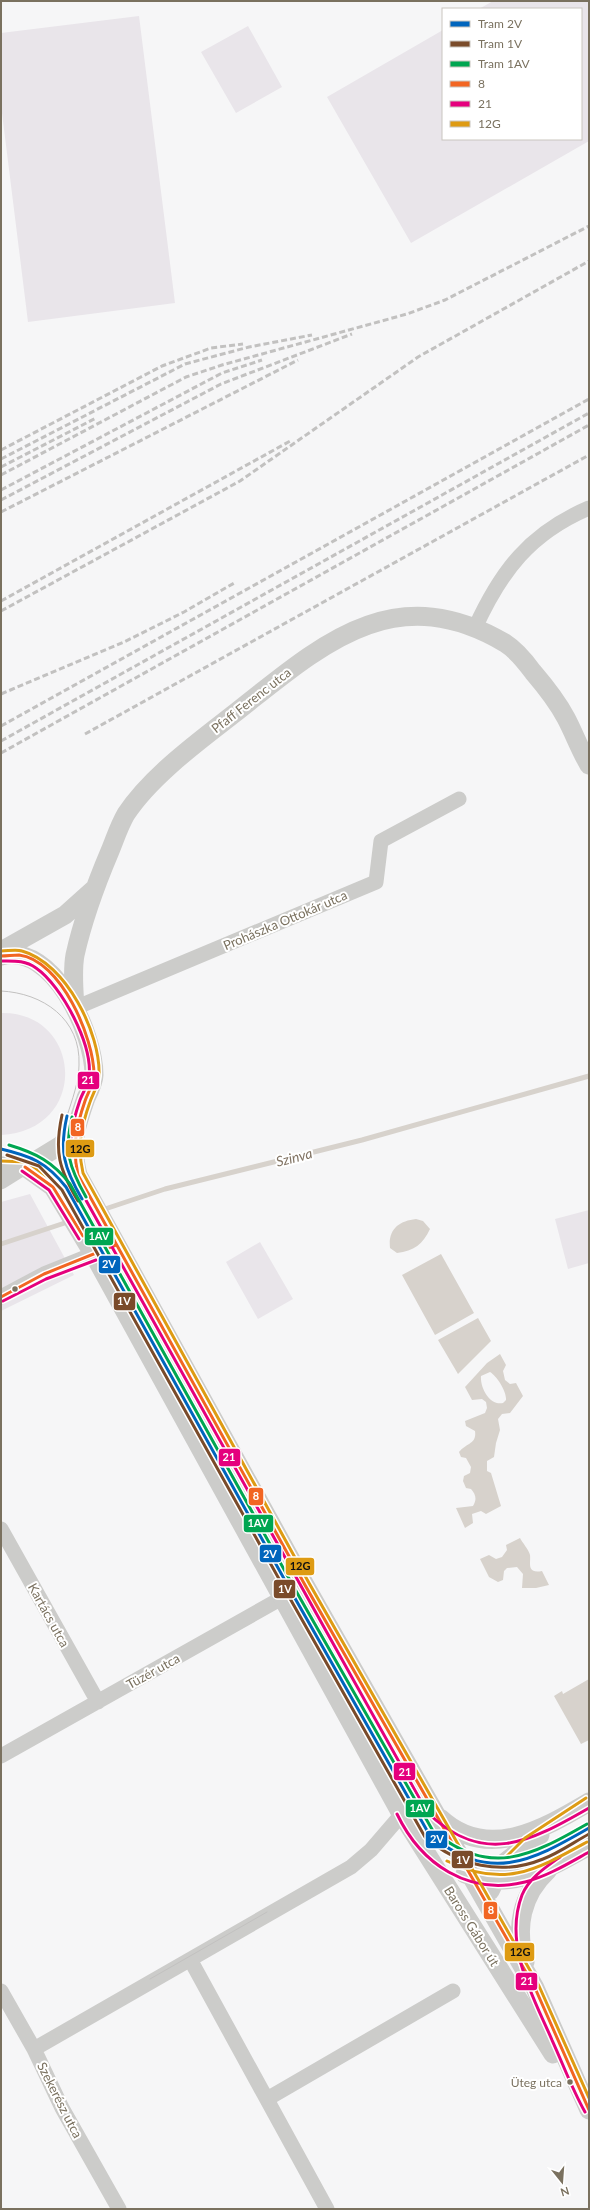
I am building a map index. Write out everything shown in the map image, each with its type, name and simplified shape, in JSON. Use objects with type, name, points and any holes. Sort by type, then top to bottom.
[{"type":"street","points":[[475,628],[485,606],[501,580],[521,553],[554,525],[589,508]]},
{"type":"street","name":"Pfaff Ferenc utca","points":[[75,1008],[75,956],[95,888],[120,826],[144,791],[198,742],[307,657],[338,637],[366,625],[397,618],[427,617],[454,621],[475,628],[507,644],[523,658],[548,690],[567,720],[589,765]]},
{"type":"street","points":[[567,720],[589,737]]},
{"type":"street","name":"Prohászka Ottokár utca","points":[[75,1008],[376,882],[381,840],[459,799]]},
{"type":"street","points":[[1,951],[65,915],[95,888]]},
{"type":"street","points":[[1,956],[21,956],[34,960],[47,969],[67,993],[88,1040],[94,1076],[75,1130],[61,1145],[1,1182]]},
{"type":"street","name":"Baross Gábor út","points":[[75,1130],[73,1152],[78,1175],[305,1585],[532,1983],[588,2108]]},
{"type":"street","points":[[1,1166],[25,1167]]},
{"type":"street","name":"Baross Gábor út","points":[[25,1167],[54,1187],[94,1255],[283,1597],[356,1733],[418,1842],[588,2108]]},
{"type":"street","points":[[1,1297],[44,1274],[116,1246]]},
{"type":"street","name":"Kartács utca","points":[[1,1529],[98,1702]]},
{"type":"street","name":"Tüzér utca","points":[[1,1756],[305,1585]]},
{"type":"street","points":[[488,1952],[483,1920],[485,1903],[493,1882],[504,1863],[513,1854],[562,1818],[589,1802]]},
{"type":"street","points":[[431,1808],[457,1831],[485,1839],[499,1840],[520,1836],[562,1818]]},
{"type":"street","points":[[34,2049],[191,1961],[351,1867],[372,1850],[402,1814]]},
{"type":"street","points":[[418,1842],[447,1866],[471,1877],[493,1882],[520,1878],[551,1867],[589,1846]]},
{"type":"street","points":[[532,1983],[521,1950],[521,1919],[525,1902],[531,1890],[551,1867]]},
{"type":"street","points":[[191,1961],[328,2209]]},
{"type":"street","name":"Szekerész utca","points":[[1,1991],[34,2049],[62,2108],[119,2209]]},
{"type":"street","points":[[266,2099],[453,1991]]},
{"type":"shaded area","points":[[493,1],[589,1],[589,141],[411,243],[327,97],[442,31],[442,140],[582,140],[582,8],[481,8]]},
{"type":"shaded area","points":[[139,16],[175,303],[28,322],[1,105],[1,33]]},
{"type":"shaded area","points":[[248,26],[282,87],[236,113],[201,52]]},
{"type":"shaded area","points":[[1,1013],[28,1017],[48,1031],[60,1049],[65,1071],[62,1094],[50,1114],[30,1128],[1,1135]]},
{"type":"shaded area","points":[[30,1194],[74,1275],[1,1311],[1,1202]]},
{"type":"shaded area","points":[[589,1210],[589,1263],[568,1269],[555,1219]]},
{"type":"shaded area","points":[[416,1219],[423,1221],[430,1229],[421,1243],[408,1251],[397,1253],[390,1248],[391,1236],[396,1227],[404,1222]]},
{"type":"shaded area","points":[[260,1242],[293,1299],[258,1319],[226,1262]]},
{"type":"shaded area","points":[[441,1254],[474,1313],[435,1335],[402,1275]]},
{"type":"shaded area","points":[[478,1318],[491,1341],[458,1374],[438,1340]]},
{"type":"shaded area","points":[[500,1354],[506,1365],[503,1371],[505,1380],[510,1384],[516,1383],[523,1396],[510,1413],[502,1414],[498,1419],[500,1430],[494,1457],[487,1461],[487,1471],[491,1473],[501,1506],[486,1514],[481,1511],[472,1514],[473,1523],[465,1528],[456,1508],[473,1506],[475,1497],[471,1489],[466,1488],[463,1481],[464,1476],[470,1473],[471,1467],[466,1458],[461,1457],[459,1452],[473,1441],[475,1435],[475,1431],[466,1426],[465,1421],[485,1413],[487,1408],[486,1402],[482,1399],[472,1400],[465,1387],[487,1363]],"holes":[[[490,1372],[496,1377],[505,1393],[506,1400],[503,1403],[494,1402],[484,1391],[481,1376]]]},
{"type":"shaded area","points":[[520,1538],[530,1555],[531,1569],[537,1572],[542,1571],[549,1585],[536,1588],[522,1588],[523,1574],[517,1567],[507,1568],[504,1571],[503,1580],[498,1582],[489,1577],[480,1559],[489,1555],[496,1559],[502,1557],[507,1550],[506,1545]]},
{"type":"shaded area","points":[[589,1679],[589,1740],[581,1744],[554,1696],[562,1691],[563,1694]]},
{"type":"waterway","name":"Szinva","points":[[102,1210],[165,1189],[362,1140],[589,1076]]},
{"type":"waterway","name":"Szinva","points":[[1,1244],[95,1213]]},
{"type":"tram line","points":[[1,991],[31,997],[45,1003],[66,1022],[74,1034],[78,1049],[79,1071],[75,1091],[67,1116]]},
{"type":"tram line","name":"1V","points":[[62,1115],[58,1140],[60,1160],[66,1179],[78,1201]]},
{"type":"tram line","name":"2V","points":[[67,1116],[63,1139],[63,1149],[67,1168],[82,1199]]},
{"type":"tram line","name":"1AV","points":[[72,1117],[68,1149],[72,1167],[86,1197]]},
{"type":"tram line","name":"1AV","points":[[9,1145],[28,1151],[43,1159],[64,1176],[70,1184],[296,1591],[433,1831],[454,1846],[473,1854],[492,1858],[510,1857],[529,1853],[587,1824]]},
{"type":"tram line","name":"2V","points":[[1,1149],[21,1154],[37,1161],[59,1178],[66,1187],[292,1593],[429,1834],[451,1849],[471,1859],[490,1863],[509,1862],[528,1858],[548,1850],[589,1828]]},
{"type":"tram line","name":"1V","points":[[7,1155],[39,1166],[62,1190],[425,1837],[438,1847],[466,1861],[496,1867],[512,1867],[528,1864],[549,1857],[589,1834]]},
{"type":"tram line","points":[[150,1979],[267,1912]]},
{"type":"railway","points":[[1,475],[186,377],[222,365],[407,314],[445,300],[589,226]]},
{"type":"railway","points":[[1,611],[240,481],[418,357],[589,261]]},
{"type":"railway","points":[[1,500],[221,384],[352,334]]},
{"type":"railway","points":[[1,459],[185,364],[249,347],[312,335]]},
{"type":"railway","points":[[1,450],[162,366],[211,348],[243,344]]},
{"type":"railway","points":[[1,490],[222,373],[262,360]]},
{"type":"railway","points":[[1,512],[298,360]]},
{"type":"railway","points":[[1,726],[589,399]]},
{"type":"railway","points":[[1,741],[589,413]]},
{"type":"railway","points":[[1,467],[96,418]]},
{"type":"railway","points":[[1,753],[589,425]]},
{"type":"railway","points":[[1,601],[292,440]]},
{"type":"railway","points":[[85,734],[589,455]]},
{"type":"railway","points":[[1,694],[124,642],[184,612],[236,582]]},
{"type":"transit line","name":"12G","points":[[1,951],[20,950],[38,958],[53,970],[78,1002],[94,1040],[98,1059],[99,1076],[82,1129],[80,1154],[83,1173],[309,1583],[539,1986],[589,2098]]},
{"type":"transit line","name":"8","points":[[1,956],[19,955],[34,960],[48,971],[61,985],[72,1003],[88,1041],[94,1075],[77,1129],[75,1156],[78,1175],[305,1585],[535,1988],[589,2110]]},
{"type":"transit line","name":"21","points":[[1,961],[24,962],[36,968],[56,988],[74,1017],[86,1049],[89,1064],[89,1077],[87,1086],[80,1100],[72,1128],[70,1157],[73,1177],[427,1812],[448,1829],[468,1839],[487,1844],[507,1843],[527,1839],[547,1831],[589,1808]]},
{"type":"transit line","name":"12G","points":[[1,1161],[27,1162],[56,1183],[87,1233]]},
{"type":"transit line","name":"8","points":[[25,1167],[53,1187],[83,1236]]},
{"type":"transit line","name":"21","points":[[22,1171],[49,1190],[79,1239]]},
{"type":"transit line","name":"8","points":[[1,1297],[44,1274],[116,1245]]},
{"type":"transit line","name":"21","points":[[3,1301],[46,1279],[96,1260]]},
{"type":"transit line","name":"12G","points":[[496,1867],[525,1838],[586,1798]]},
{"type":"transit line","name":"21","points":[[397,1814],[407,1832],[419,1848],[433,1861],[449,1872],[466,1880],[484,1884],[504,1885],[525,1882],[558,1869],[589,1852]]},
{"type":"transit line","name":"12G","points":[[447,1861],[467,1869],[486,1874],[503,1875],[535,1868],[552,1861],[587,1842]]},
{"type":"transit line","name":"21","points":[[560,1857],[538,1873],[525,1889],[517,1914],[516,1933],[518,1951],[529,1988],[585,2112]]},
{"type":"place","name":"Üteg utca","points":[[570,2082]]}]
